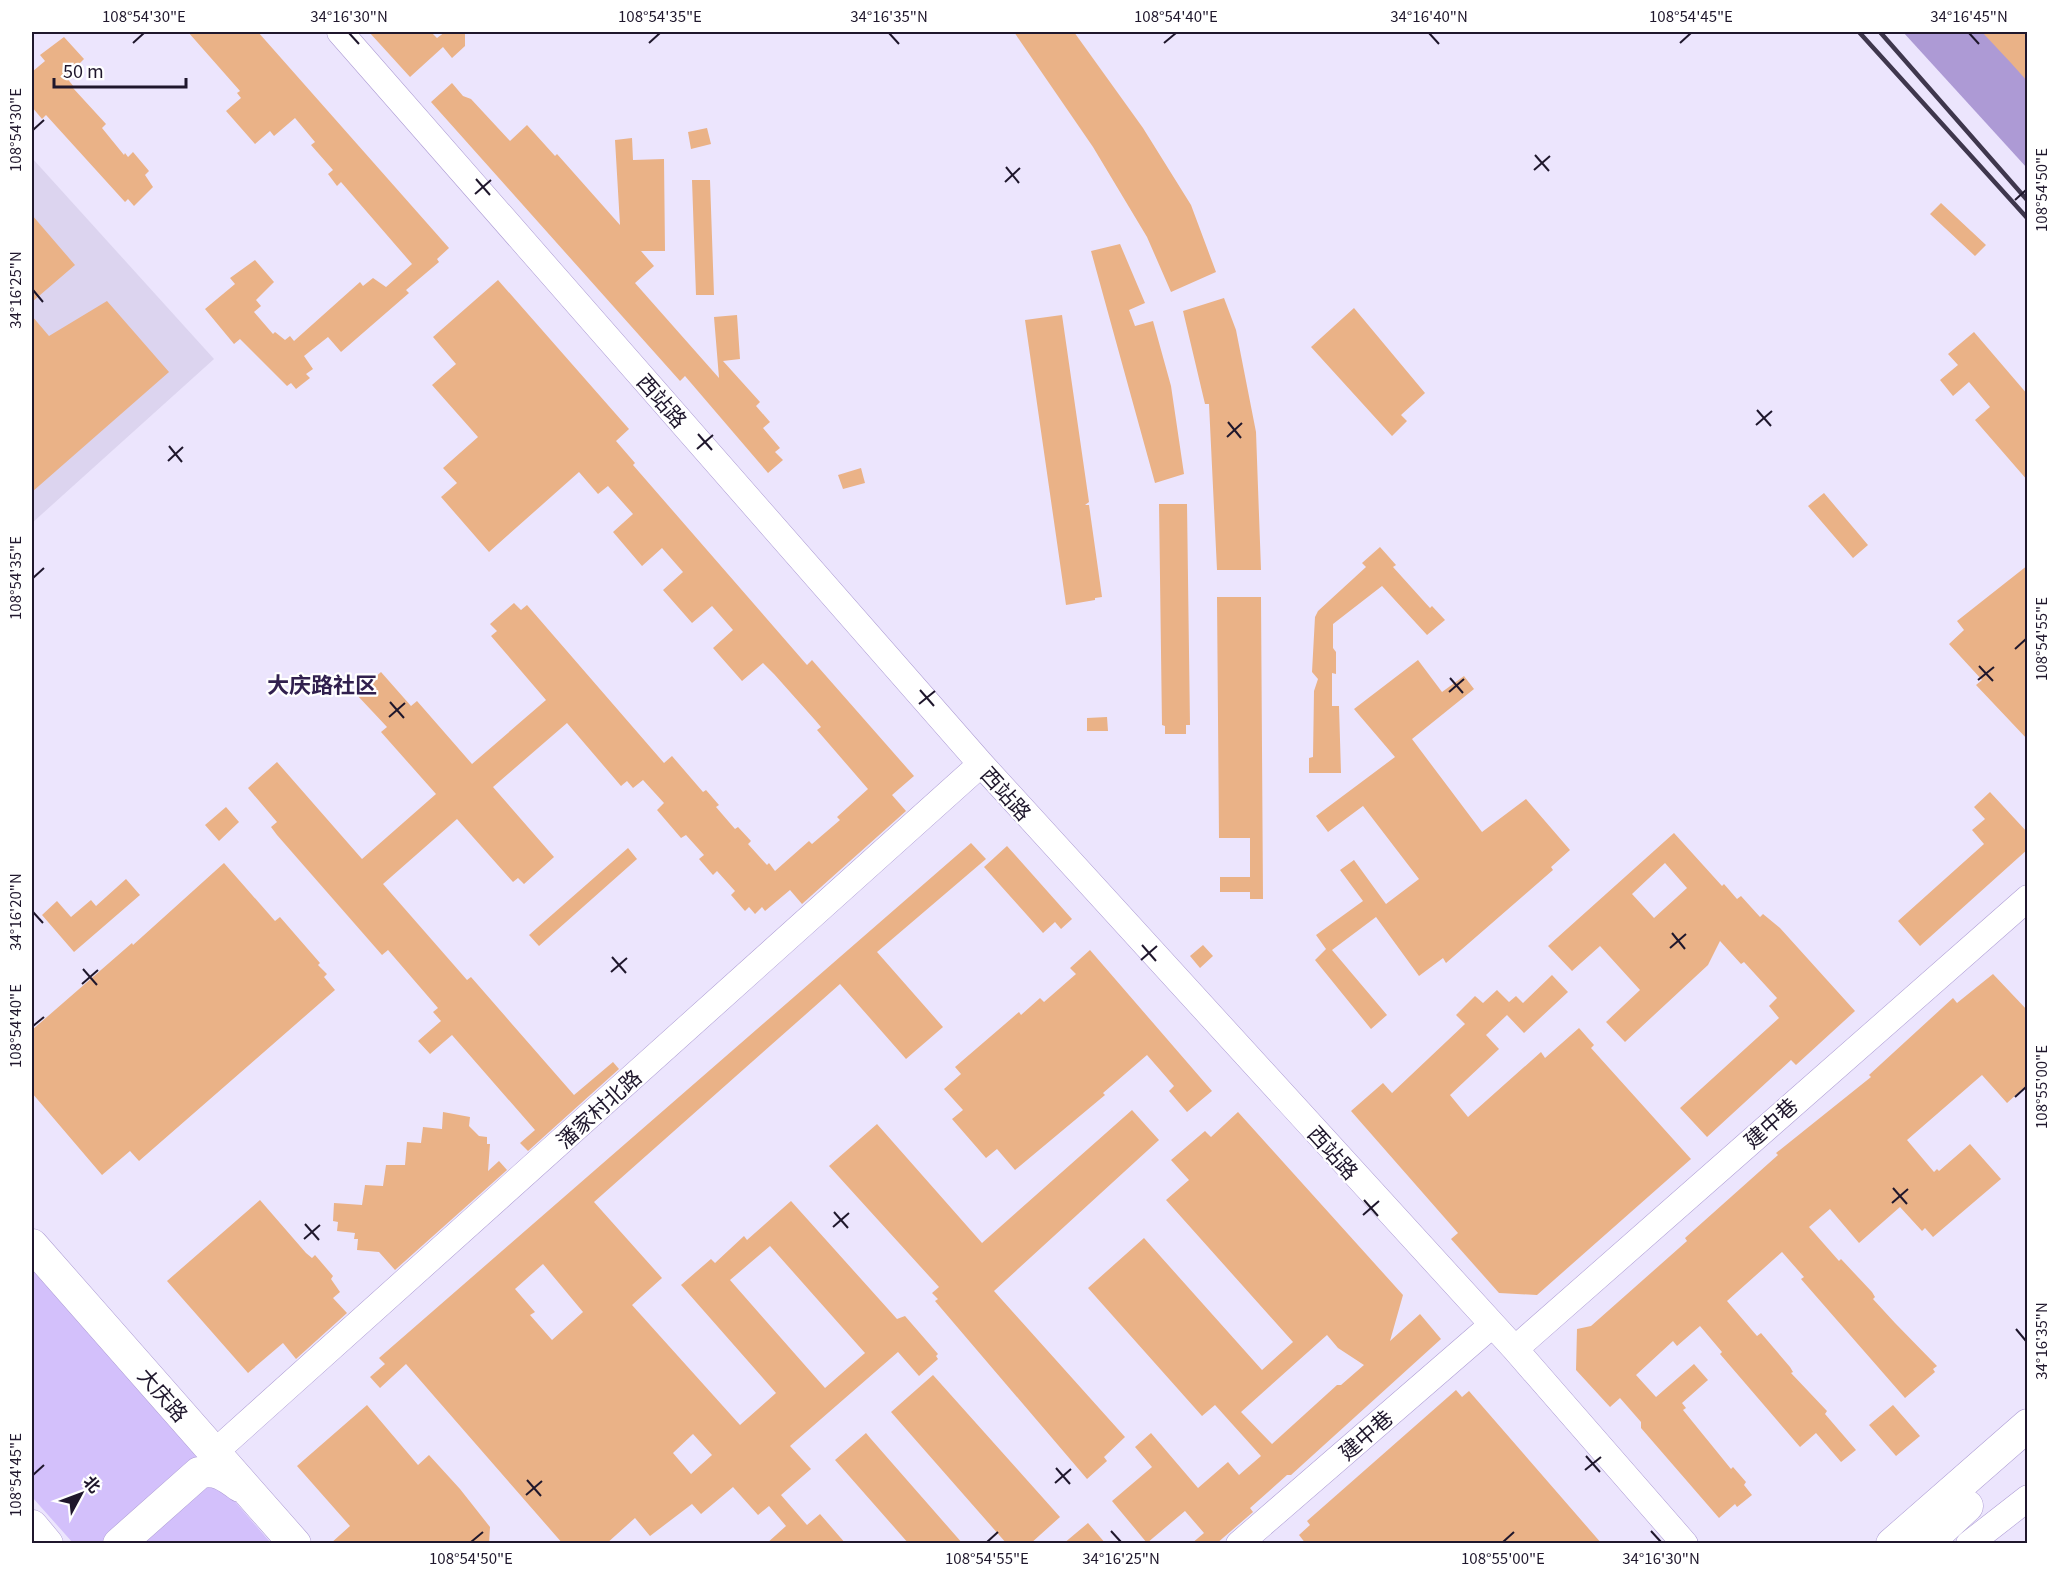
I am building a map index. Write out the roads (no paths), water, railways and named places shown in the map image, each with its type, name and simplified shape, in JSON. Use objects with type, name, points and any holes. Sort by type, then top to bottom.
[{"type":"main road","name":"大庆路","points":[[32,1245],[295,1544]]},
{"type":"main road","points":[[1926,1544],[1975,1499],[2024,1444],[2028,1410]]},
{"type":"main road","points":[[94,1544],[194,1454],[196,1436],[193,1428]]},
{"type":"main road","points":[[1892,1544],[2024,1444]]},
{"type":"main road","points":[[119,1544],[199,1473],[207,1470],[224,1474],[251,1493]]},
{"type":"main road","points":[[32,1526],[47,1544]]},
{"type":"street","name":"西站路","points":[[340,32],[981,764],[1515,1349],[1685,1544]]},
{"type":"street","name":"潘家村北路","points":[[215,1452],[981,764]]},
{"type":"street","name":"建中巷","points":[[1515,1349],[2028,898]]},
{"type":"street","name":"建中巷","points":[[1239,1544],[1492,1325]]},
{"type":"street","points":[[1969,1544],[2028,1498]]},
{"type":"street","points":[[1960,1544],[1975,1499]]},
{"type":"railway","points":[[1859,32],[2028,219]]},
{"type":"railway","points":[[1880,32],[2028,201]]},
{"type":"district","name":"大庆路社区","points":[[322,683]]}]
